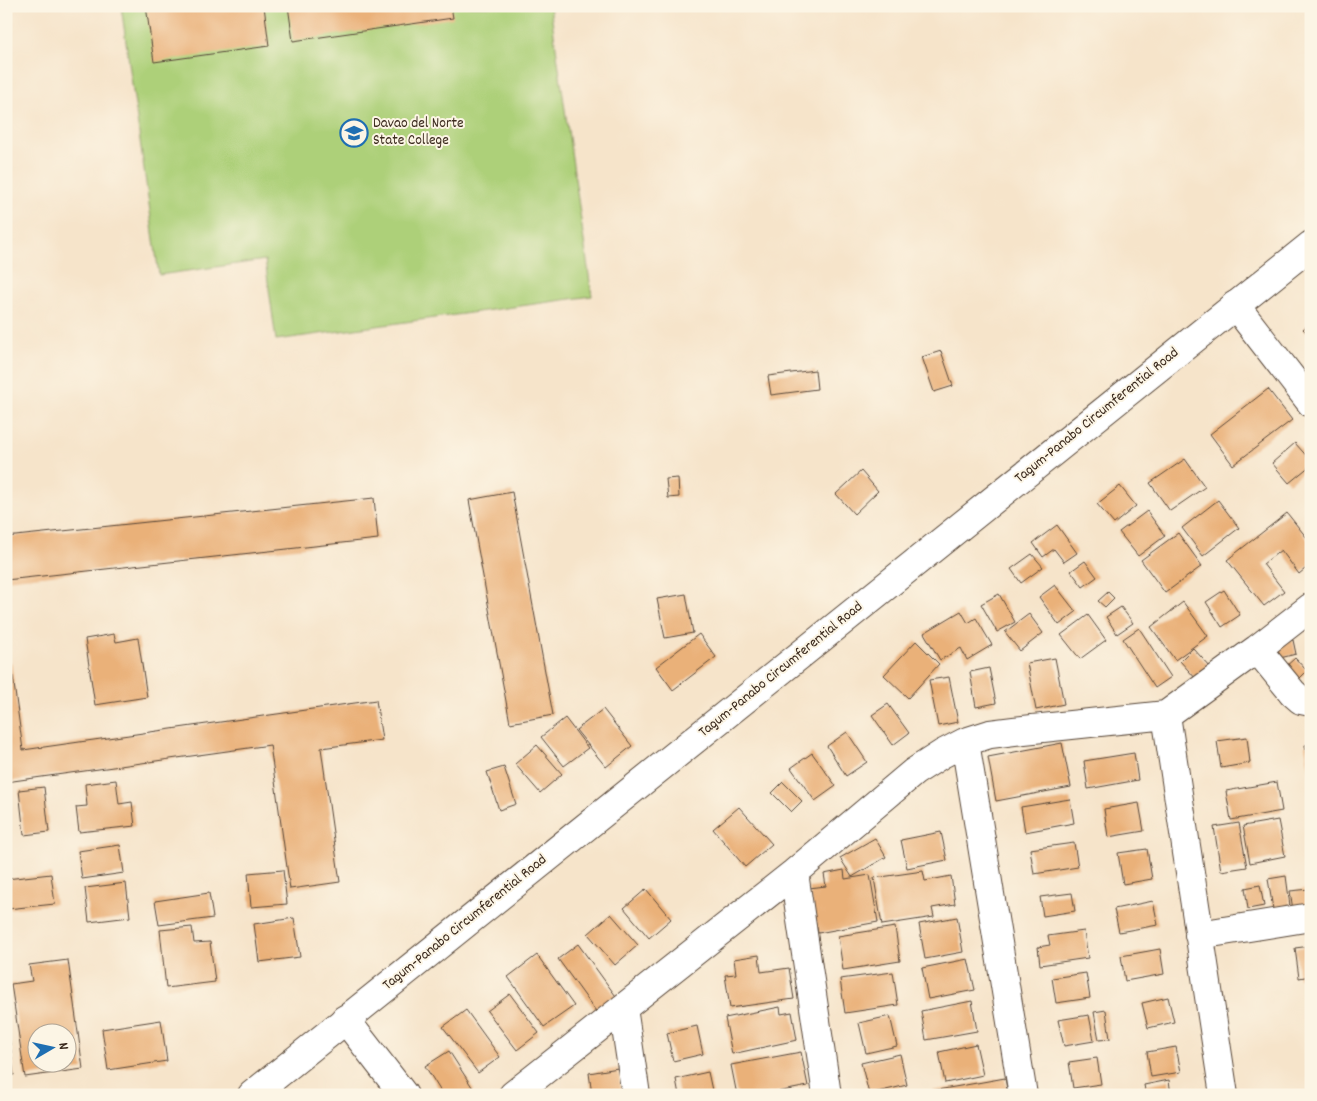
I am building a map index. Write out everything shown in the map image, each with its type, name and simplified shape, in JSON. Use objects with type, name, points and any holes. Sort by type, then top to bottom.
[{"type":"street","name":"Tagum-Panabo Circumferential Road","points":[[252,1095],[1311,245]]},
{"type":"street","points":[[1235,305],[1311,403]]},
{"type":"street","points":[[513,1095],[794,874],[914,772],[942,754],[965,742],[990,734],[1166,715],[1257,650],[1311,607]]},
{"type":"street","points":[[1257,650],[1293,693],[1301,700],[1311,702]]},
{"type":"street","points":[[1166,715],[1224,1095]]},
{"type":"street","points":[[965,742],[1023,1095]]},
{"type":"street","points":[[794,874],[827,1095]]},
{"type":"street","points":[[1199,934],[1311,917]]},
{"type":"street","points":[[623,1008],[636,1095]]},
{"type":"street","points":[[345,1020],[404,1095]]},
{"type":"green space","name":"Davao del Norte State College","points":[[121,6],[550,6],[592,296],[276,340],[265,260],[159,275]]},
{"type":"building","points":[[146,6],[264,6],[269,46],[154,62]]},
{"type":"building","points":[[288,6],[451,6],[453,18],[293,41]]},
{"type":"building","points":[[1311,323],[1311,337],[1303,329]]},
{"type":"building","points":[[941,351],[953,386],[934,392],[922,357]]},
{"type":"building","points":[[815,370],[817,389],[771,395],[768,376]]},
{"type":"building","points":[[1268,389],[1292,420],[1233,465],[1210,434]]},
{"type":"building","points":[[1295,443],[1311,461],[1311,465],[1289,483],[1272,463]]},
{"type":"building","points":[[1185,459],[1205,487],[1170,511],[1150,483]]},
{"type":"building","points":[[861,471],[878,491],[854,514],[836,494]]},
{"type":"building","points":[[678,478],[679,497],[668,498],[666,479]]},
{"type":"building","points":[[1120,486],[1136,506],[1114,524],[1097,504]]},
{"type":"building","points":[[512,492],[553,715],[510,723],[469,500]]},
{"type":"building","points":[[374,498],[378,539],[6,580],[6,537]]},
{"type":"building","points":[[1218,500],[1239,528],[1203,556],[1182,528]]},
{"type":"building","points":[[1147,511],[1165,536],[1138,556],[1119,532]]},
{"type":"building","points":[[1287,513],[1311,543],[1311,564],[1299,574],[1281,550],[1263,564],[1284,591],[1264,606],[1227,560]]},
{"type":"building","points":[[1057,525],[1077,553],[1064,562],[1054,549],[1043,557],[1033,543]]},
{"type":"building","points":[[1178,533],[1202,566],[1165,593],[1141,560]]},
{"type":"building","points":[[1032,554],[1043,567],[1021,583],[1011,569]]},
{"type":"building","points":[[1085,561],[1097,577],[1083,587],[1071,571]]},
{"type":"building","points":[[1055,585],[1076,612],[1059,625],[1039,597]]},
{"type":"building","points":[[1224,590],[1240,615],[1222,627],[1206,602]]},
{"type":"building","points":[[1108,592],[1114,598],[1105,607],[1098,601]]},
{"type":"building","points":[[686,594],[693,633],[665,638],[657,599]]},
{"type":"building","points":[[999,594],[1015,622],[997,632],[981,604]]},
{"type":"building","points":[[1183,602],[1208,636],[1175,660],[1151,627]]},
{"type":"building","points":[[1121,607],[1133,623],[1117,634],[1106,617]]},
{"type":"building","points":[[961,611],[968,623],[976,618],[992,645],[967,660],[961,648],[940,660],[924,633]]},
{"type":"building","points":[[1029,614],[1043,633],[1020,651],[1005,632]]},
{"type":"building","points":[[1088,615],[1106,640],[1080,659],[1061,635]]},
{"type":"building","points":[[1139,628],[1171,677],[1155,688],[1123,639]]},
{"type":"building","points":[[114,634],[116,642],[138,638],[147,697],[95,705],[85,639]]},
{"type":"building","points":[[699,634],[716,657],[673,690],[656,667]]},
{"type":"building","points":[[1293,640],[1296,654],[1280,658],[1276,643]]},
{"type":"building","points":[[916,641],[939,664],[908,698],[884,675]]},
{"type":"building","points":[[1193,648],[1211,668],[1197,680],[1180,661]]},
{"type":"building","points":[[1055,658],[1064,704],[1036,710],[1027,663]]},
{"type":"building","points":[[1295,658],[1307,671],[1297,681],[1284,668]]},
{"type":"building","points":[[11,662],[23,750],[376,700],[382,740],[321,748],[340,882],[290,889],[270,745],[6,782],[6,663]]},
{"type":"building","points":[[989,668],[996,703],[976,707],[970,672]]},
{"type":"building","points":[[949,677],[958,722],[938,726],[929,680]]},
{"type":"building","points":[[888,704],[909,733],[893,745],[872,715]]},
{"type":"building","points":[[603,709],[632,746],[606,767],[576,730]]},
{"type":"building","points":[[565,718],[588,748],[564,766],[541,737]]},
{"type":"building","points":[[847,732],[867,762],[846,776],[827,746]]},
{"type":"building","points":[[1247,737],[1250,763],[1221,768],[1217,741]]},
{"type":"building","points":[[1062,743],[1071,787],[996,801],[988,757]]},
{"type":"building","points":[[1311,744],[1311,776],[1310,776],[1305,745]]},
{"type":"building","points":[[537,745],[562,774],[540,793],[515,764]]},
{"type":"building","points":[[812,753],[836,786],[815,801],[791,768]]},
{"type":"building","points":[[1134,753],[1138,780],[1088,789],[1084,761]]},
{"type":"building","points":[[504,767],[516,804],[499,810],[487,772]]},
{"type":"building","points":[[116,780],[119,804],[132,802],[135,826],[79,832],[76,807],[87,806],[85,784]]},
{"type":"building","points":[[783,782],[802,801],[791,812],[772,793]]},
{"type":"building","points":[[1277,782],[1282,811],[1231,820],[1226,791]]},
{"type":"building","points":[[44,787],[49,832],[24,835],[19,790]]},
{"type":"building","points":[[1070,799],[1074,823],[1025,832],[1021,807]]},
{"type":"building","points":[[1139,803],[1144,831],[1108,837],[1104,809]]},
{"type":"building","points":[[739,807],[772,844],[745,867],[713,829]]},
{"type":"building","points":[[1278,820],[1285,856],[1250,863],[1243,826]]},
{"type":"building","points":[[1239,823],[1247,867],[1221,871],[1214,827]]},
{"type":"building","points":[[941,832],[947,860],[907,868],[901,840]]},
{"type":"building","points":[[875,838],[886,857],[852,877],[840,858]]},
{"type":"building","points":[[1074,843],[1078,867],[1034,874],[1030,849]]},
{"type":"building","points":[[120,845],[124,873],[82,879],[78,851]]},
{"type":"building","points":[[1147,849],[1152,879],[1123,884],[1118,853]]},
{"type":"building","points":[[283,870],[287,904],[251,907],[248,873]]},
{"type":"building","points":[[844,870],[845,879],[870,875],[878,922],[818,933],[809,888],[826,886],[824,874]]},
{"type":"building","points":[[923,871],[925,881],[951,876],[955,904],[932,908],[934,917],[882,925],[874,878]]},
{"type":"building","points":[[51,874],[55,904],[7,909],[6,879]]},
{"type":"building","points":[[1286,876],[1290,906],[1273,909],[1268,879]]},
{"type":"building","points":[[126,883],[130,917],[89,922],[85,888]]},
{"type":"building","points":[[1260,885],[1264,906],[1248,909],[1245,888]]},
{"type":"building","points":[[646,889],[671,919],[649,938],[624,908]]},
{"type":"building","points":[[1310,889],[1311,908],[1293,910],[1290,891]]},
{"type":"building","points":[[209,893],[213,918],[159,925],[155,901]]},
{"type":"building","points":[[1072,893],[1075,911],[1043,916],[1040,897]]},
{"type":"building","points":[[1153,901],[1158,925],[1119,932],[1114,909]]},
{"type":"building","points":[[611,914],[638,945],[615,965],[588,934]]},
{"type":"building","points":[[957,917],[963,952],[925,959],[919,924]]},
{"type":"building","points":[[294,918],[300,957],[259,962],[254,924]]},
{"type":"building","points":[[192,927],[194,943],[210,942],[215,982],[166,988],[160,930]]},
{"type":"building","points":[[895,927],[900,961],[843,970],[838,936]]},
{"type":"building","points":[[1084,931],[1088,958],[1040,965],[1038,947],[1050,945],[1048,936]]},
{"type":"building","points":[[578,944],[618,999],[598,1014],[558,959]]},
{"type":"building","points":[[1311,946],[1311,976],[1299,978],[1295,948]]},
{"type":"building","points":[[1160,949],[1164,974],[1125,981],[1121,956]]},
{"type":"building","points":[[537,955],[574,1006],[544,1027],[508,977]]},
{"type":"building","points":[[759,955],[761,972],[789,968],[794,999],[730,1008],[725,975],[736,974],[734,959]]},
{"type":"building","points":[[968,959],[975,990],[928,999],[922,968]]},
{"type":"building","points":[[68,960],[77,1024],[28,1024],[28,1074],[47,1074],[25,1077],[11,984],[32,981],[29,965]]},
{"type":"building","points":[[893,972],[898,1005],[845,1013],[840,979]]},
{"type":"building","points":[[1086,973],[1090,998],[1056,1003],[1052,978]]},
{"type":"building","points":[[510,994],[539,1033],[517,1050],[487,1011]]},
{"type":"building","points":[[1168,997],[1174,1022],[1148,1028],[1142,1003]]},
{"type":"building","points":[[972,1001],[977,1031],[926,1040],[921,1011]]},
{"type":"building","points":[[780,1007],[781,1014],[792,1012],[797,1040],[732,1054],[725,1018]]},
{"type":"building","points":[[466,1010],[500,1057],[478,1073],[443,1027]]},
{"type":"building","points":[[1106,1010],[1110,1039],[1099,1040],[1094,1012]]},
{"type":"building","points":[[1089,1015],[1094,1041],[1064,1046],[1058,1020]]},
{"type":"building","points":[[890,1016],[897,1046],[866,1053],[859,1023]]},
{"type":"building","points":[[161,1020],[167,1061],[108,1070],[102,1029]]},
{"type":"building","points":[[6,1021],[14,1075],[6,1076]]},
{"type":"building","points":[[697,1026],[703,1054],[673,1061],[667,1033]]},
{"type":"building","points":[[78,1033],[83,1069],[78,1070]]},
{"type":"building","points":[[976,1044],[983,1075],[945,1083],[939,1052]]},
{"type":"building","points":[[1176,1047],[1181,1072],[1151,1077],[1147,1052]]},
{"type":"building","points":[[449,1051],[474,1090],[467,1095],[443,1095],[425,1066]]},
{"type":"building","points":[[801,1052],[808,1086],[762,1095],[737,1095],[731,1065]]},
{"type":"building","points":[[900,1054],[907,1085],[869,1094],[861,1063]]},
{"type":"building","points":[[1097,1058],[1101,1084],[1073,1088],[1069,1062]]},
{"type":"building","points":[[618,1068],[622,1095],[592,1095],[589,1073]]},
{"type":"building","points":[[708,1072],[713,1095],[679,1095],[676,1079]]},
{"type":"building","points":[[1005,1078],[1008,1095],[932,1095],[932,1091]]},
{"type":"building","points":[[1169,1080],[1171,1095],[1146,1095],[1144,1085]]},
{"type":"place","name":"Davao del Norte State College","points":[[354,133]]}]
